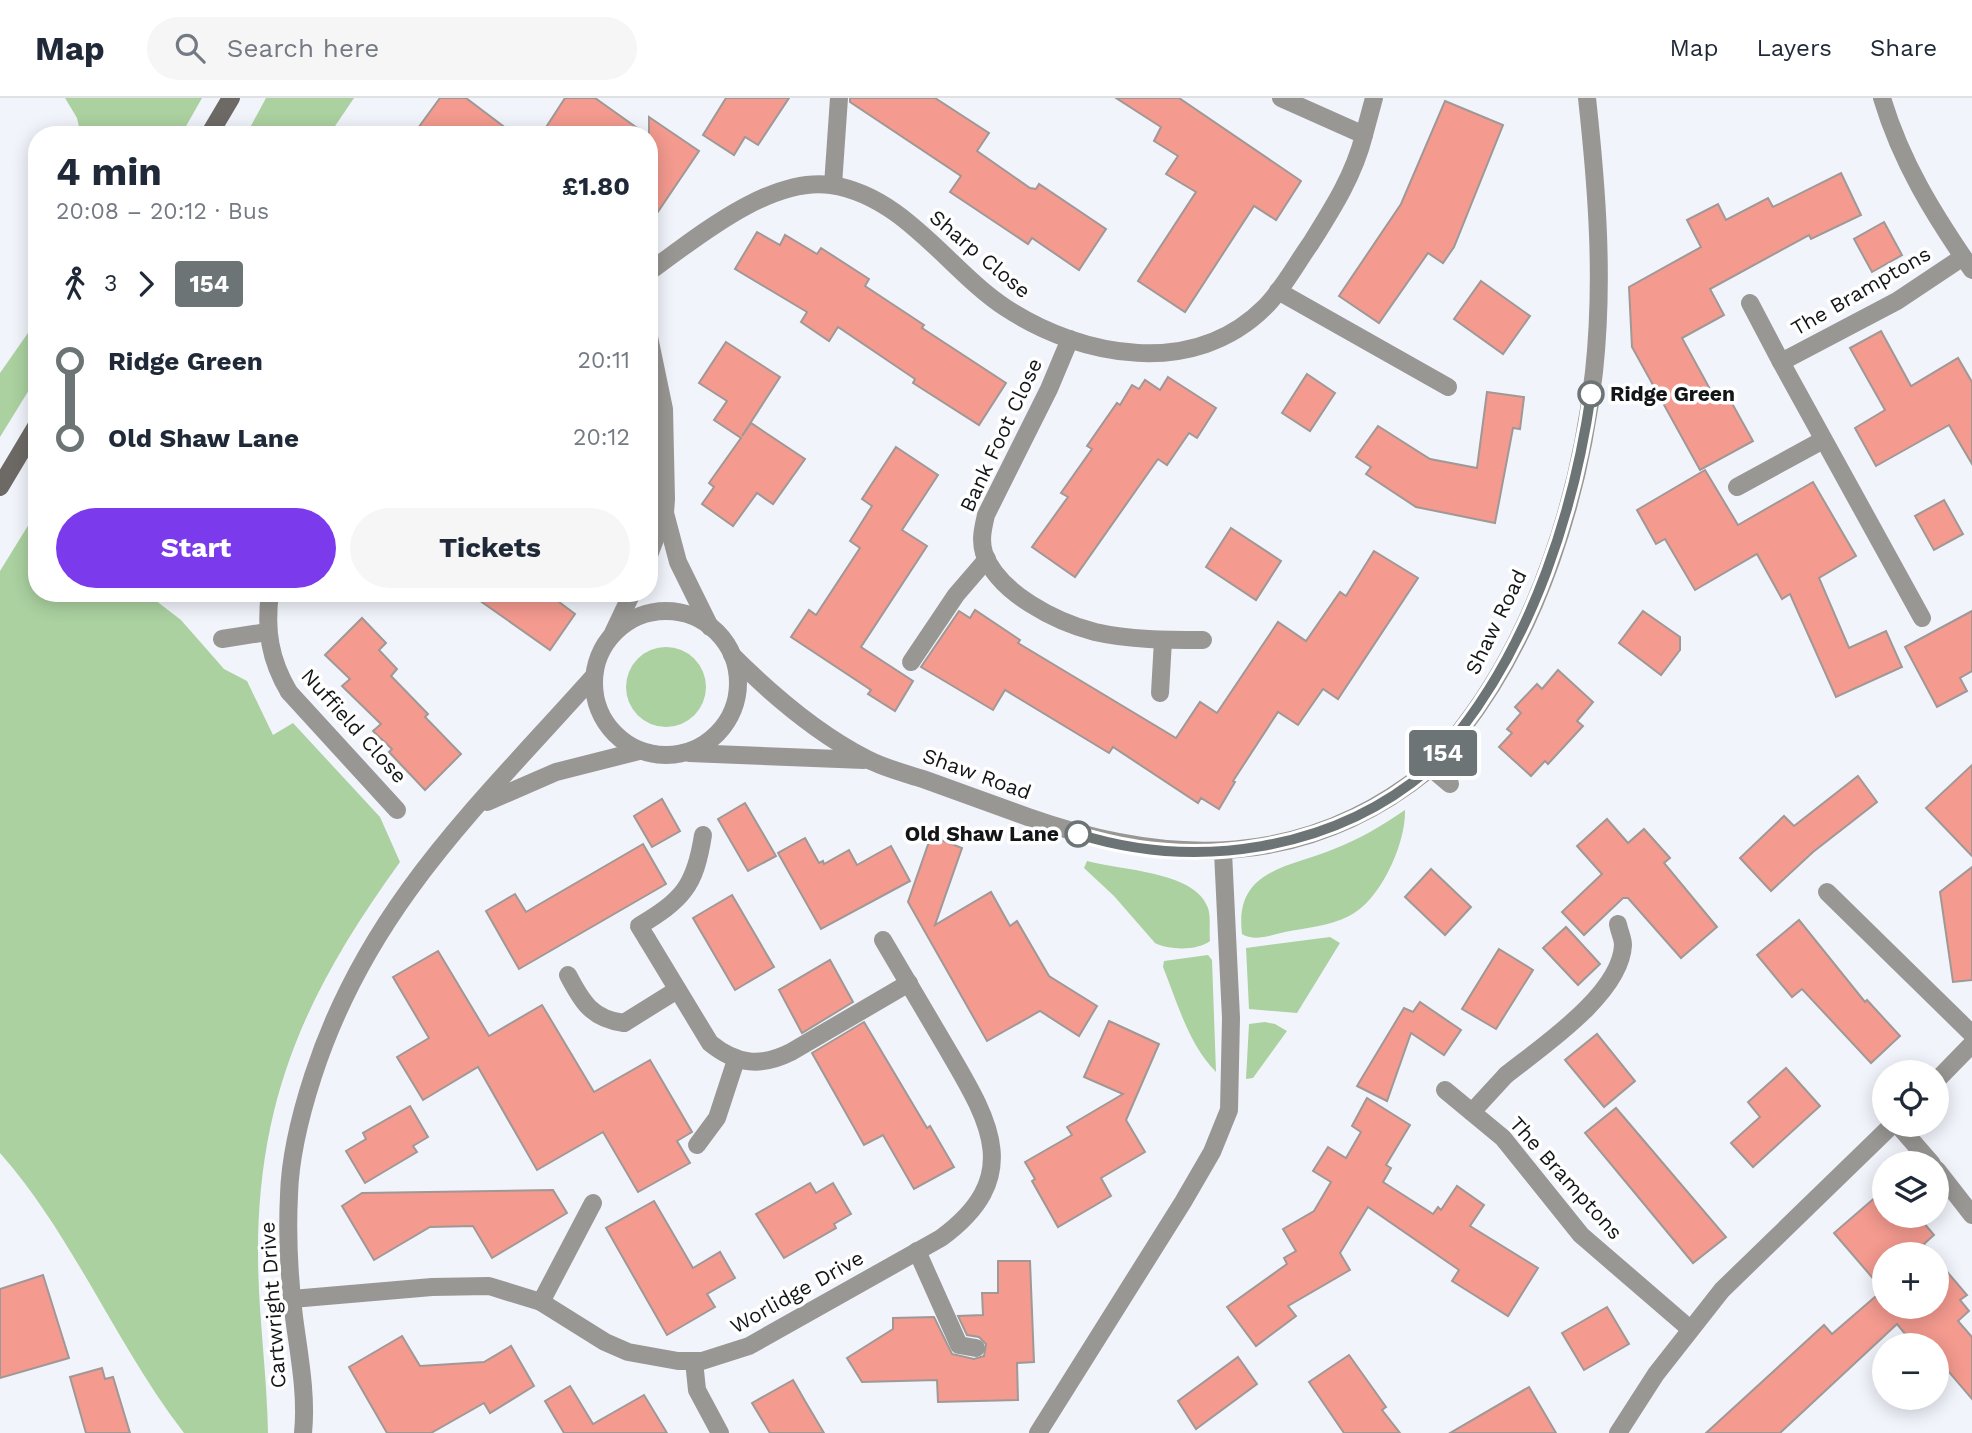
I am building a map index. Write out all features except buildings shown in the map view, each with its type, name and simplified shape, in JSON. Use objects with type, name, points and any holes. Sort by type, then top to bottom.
[{"type":"main road","points":[[214,126],[231,98]]},
{"type":"main road","points":[[0,487],[28,440]]},
{"type":"street","points":[[833,185],[838,98]]},
{"type":"street","points":[[1281,98],[1364,135]]},
{"type":"street","name":"Sharp Close","points":[[658,266],[716,224],[762,199],[797,187],[833,185],[861,195],[890,211],[919,232],[1003,306],[1031,324],[1070,339],[1145,355],[1178,352],[1217,341],[1232,332],[1264,307],[1278,291],[1341,195],[1359,156],[1374,98]]},
{"type":"street","name":"Shaw Road","points":[[732,655],[796,712],[869,760],[1084,836],[1157,850],[1223,852],[1310,836],[1380,803],[1431,768],[1486,694],[1515,643],[1545,572],[1576,469],[1594,370],[1599,293],[1596,185],[1587,98]]},
{"type":"street","name":"The Bramptons","points":[[1781,362],[1968,264],[1909,172],[1893,136],[1882,98]]},
{"type":"street","points":[[1278,291],[1448,387]]},
{"type":"street","name":"The Bramptons","points":[[1750,303],[1922,618]]},
{"type":"street","name":"Bank Foot Close","points":[[987,559],[982,540],[986,515],[1049,389],[1070,339]]},
{"type":"street","points":[[658,380],[664,409],[658,461]]},
{"type":"street","points":[[1737,487],[1823,440]]},
{"type":"street","points":[[628,602],[614,634],[600,653],[594,676],[595,699],[604,721],[619,739],[639,751],[663,756],[686,753],[707,743],[724,727],[735,706],[738,687],[732,655],[710,627],[678,562],[658,475]]},
{"type":"street","points":[[658,531],[665,513]]},
{"type":"street","points":[[911,662],[956,596],[987,559],[1009,586],[1055,616],[1093,631],[1163,640],[1203,640]]},
{"type":"street","name":"Nuffield Close","points":[[269,602],[267,632],[276,670],[289,692],[397,810]]},
{"type":"street","points":[[614,634],[646,614],[666,611],[685,614],[710,627]]},
{"type":"street","points":[[222,639],[267,632]]},
{"type":"street","points":[[1160,694],[1163,640]]},
{"type":"street","name":"Cartwright Drive","points":[[303,1433],[303,1393],[288,1252],[289,1192],[307,1095],[325,1042],[374,938],[439,848],[594,676]]},
{"type":"street","name":"Cartwright Drive","points":[[478,807],[556,772],[639,751]]},
{"type":"street","name":"Shaw Road","points":[[686,753],[869,760]]},
{"type":"street","points":[[1431,768],[1450,784]]},
{"type":"street","points":[[703,835],[700,858],[686,891],[669,908],[639,926],[710,1043],[736,1060],[749,1063],[777,1059],[909,983]]},
{"type":"street","points":[[1038,1433],[1183,1202],[1212,1152],[1229,1110],[1231,1018],[1223,852]]},
{"type":"street","points":[[1827,892],[1972,1034]]},
{"type":"street","points":[[1472,1112],[1506,1075],[1557,1035],[1602,989],[1620,958],[1623,943],[1618,924]]},
{"type":"street","name":"Worlidge Drive","points":[[292,1299],[489,1286],[541,1302],[605,1342],[628,1352],[648,1357],[694,1361],[725,1356],[749,1346],[917,1251],[960,1224],[975,1204],[985,1186],[991,1163],[992,1144],[989,1125],[981,1107],[883,940]]},
{"type":"street","points":[[568,975],[585,1007],[595,1015],[624,1023],[677,990]]},
{"type":"street","points":[[1949,1068],[1972,1044]]},
{"type":"street","points":[[697,1145],[717,1118],[736,1060]]},
{"type":"street","name":"The Bramptons","points":[[1446,1090],[1510,1147],[1581,1235],[1690,1329]]},
{"type":"street","points":[[1618,1433],[1690,1329],[1752,1258],[1879,1137]]},
{"type":"street","points":[[1908,1137],[1921,1151]]},
{"type":"street","points":[[1949,1185],[1972,1214]]},
{"type":"street","points":[[541,1302],[593,1203]]},
{"type":"street","points":[[917,1251],[959,1345],[976,1348]]},
{"type":"street","points":[[694,1361],[697,1390],[720,1433]]},
{"type":"green space","points":[[65,98],[202,98],[186,126],[79,126]]},
{"type":"green space","points":[[266,98],[354,98],[335,126],[251,126]]},
{"type":"green space","points":[[28,333],[28,392],[0,437],[0,373]]},
{"type":"green space","points":[[28,526],[28,602],[158,602],[181,620],[224,669],[247,681],[273,735],[293,723],[380,817],[400,862],[339,954],[315,999],[295,1045],[279,1093],[267,1143],[260,1196],[258,1253],[268,1433],[184,1433],[137,1364],[50,1220],[0,1153],[0,571]]},
{"type":"green space","points":[[658,647],[674,647],[695,658],[706,679],[706,695],[695,716],[674,727],[658,727],[644,721],[632,709],[626,695],[626,679],[632,665],[644,653]]},
{"type":"green space","points":[[1405,810],[1396,855],[1381,885],[1360,909],[1349,916],[1317,926],[1263,937],[1242,934],[1242,912],[1247,896],[1255,884],[1268,874],[1353,841]]},
{"type":"green space","points":[[1087,861],[1155,874],[1188,886],[1201,896],[1208,908],[1210,941],[1198,947],[1183,948],[1155,943],[1114,896],[1084,868]]},
{"type":"green space","points":[[1330,937],[1340,943],[1297,1013],[1249,1009],[1246,948]]},
{"type":"green space","points":[[1208,955],[1212,960],[1216,1072],[1191,1036],[1163,967],[1164,961]]},
{"type":"green space","points":[[1265,1022],[1287,1031],[1253,1078],[1246,1079],[1249,1024]]},
{"type":"bus line","name":"154","points":[[1078,834],[1134,847],[1178,852],[1254,849],[1310,836],[1332,827],[1380,803],[1431,768],[1486,694],[1515,643],[1560,529],[1576,469],[1591,394]]},
{"type":"place","name":"Ridge Green","points":[[1591,394]]},
{"type":"place","name":"Old Shaw Lane","points":[[1078,834]]}]
